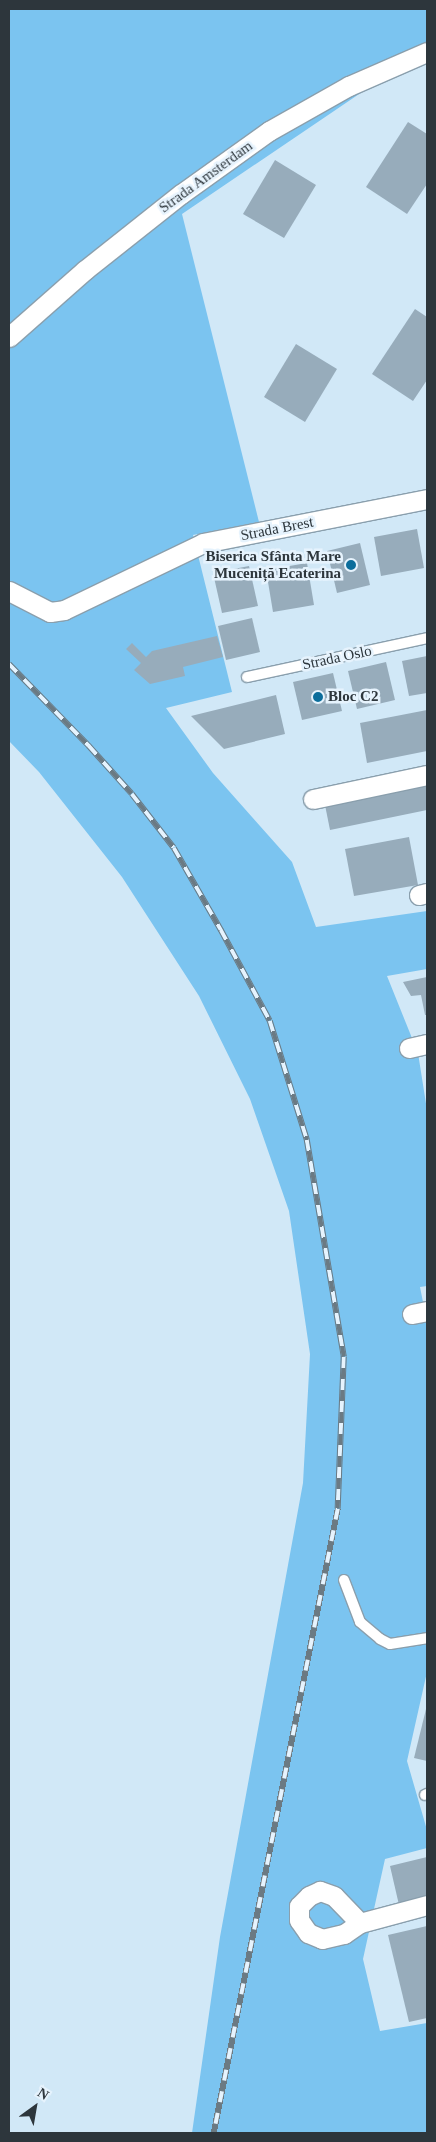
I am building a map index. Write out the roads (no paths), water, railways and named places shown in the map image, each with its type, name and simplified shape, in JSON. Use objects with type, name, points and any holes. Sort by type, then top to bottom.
[{"type":"street","name":"Strada Amsterdam","points":[[9,337],[93,264],[181,194],[269,131],[349,86],[427,52]]},
{"type":"street","name":"Strada Brest","points":[[9,591],[50,612],[64,610],[203,543],[427,499]]},
{"type":"street","points":[[313,799],[427,775]]},
{"type":"street","points":[[360,1923],[427,1905]]},
{"type":"lane","name":"Strada Oslo","points":[[247,677],[427,638]]},
{"type":"lane","points":[[344,1580],[360,1622],[380,1639],[390,1644],[427,1638]]},
{"type":"railway","points":[[9,664],[89,746],[132,794],[174,848],[270,1021],[307,1140],[344,1357],[338,1509],[214,2133]]},
{"type":"place","name":"Biserica Sfânta Mare Muceniță Ecaterina","points":[[351,565]]},
{"type":"place","name":"Bloc C2","points":[[318,697]]}]
